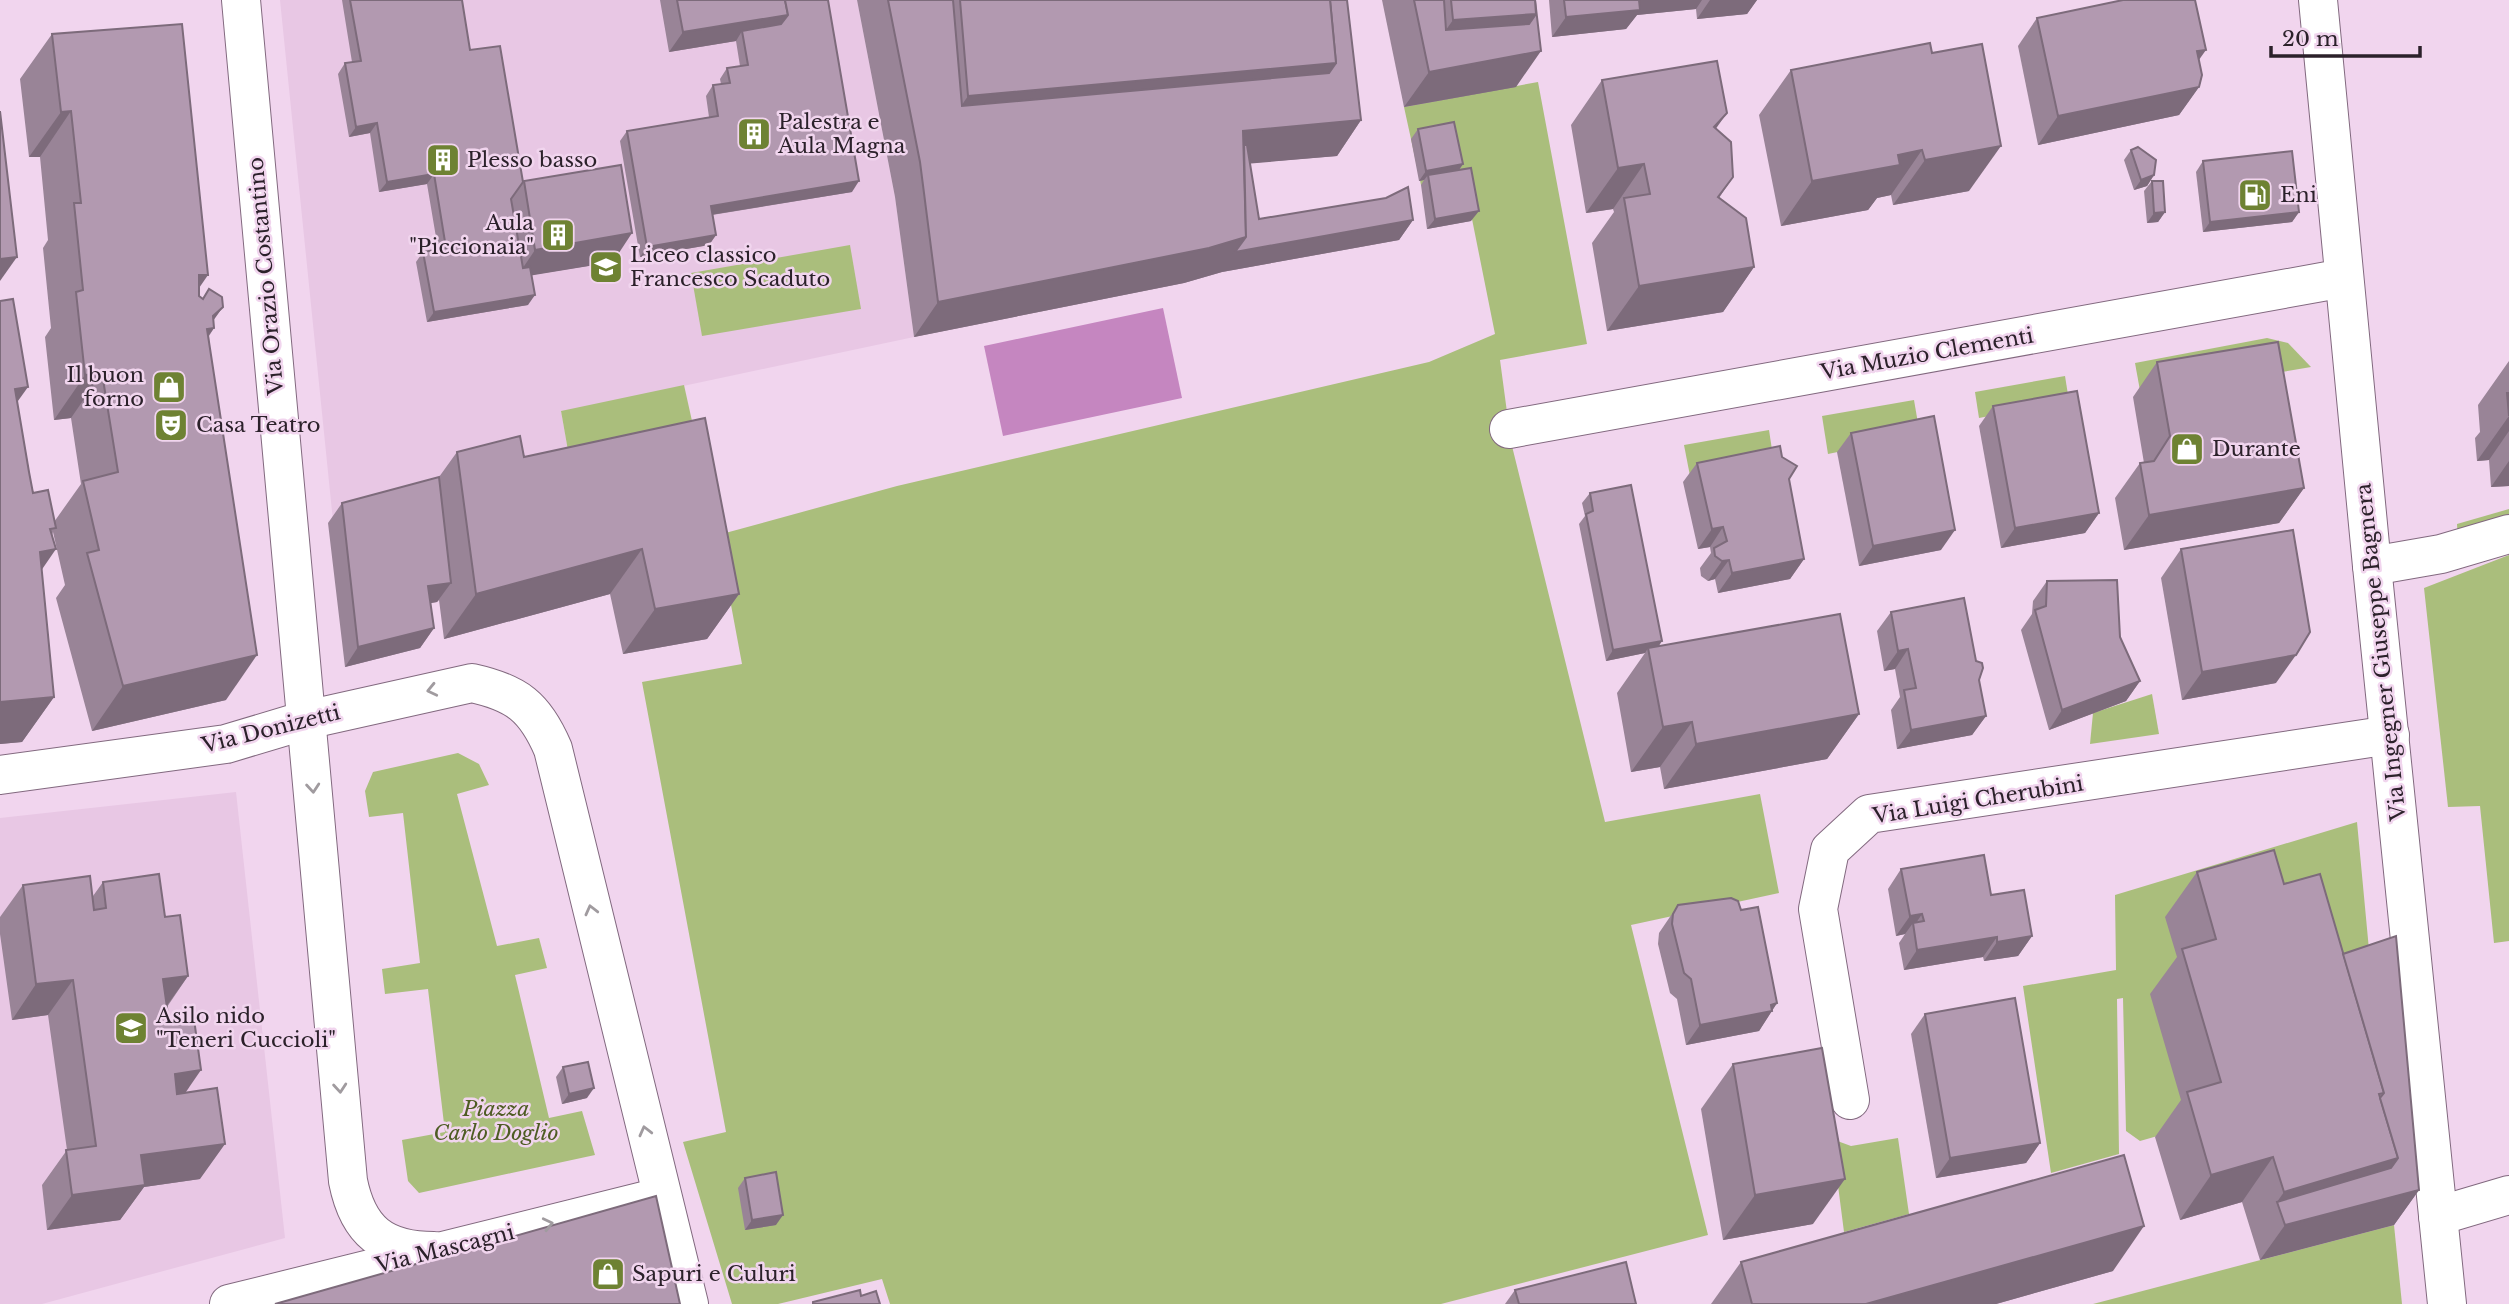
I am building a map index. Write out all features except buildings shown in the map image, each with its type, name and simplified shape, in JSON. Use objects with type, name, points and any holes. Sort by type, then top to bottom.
[{"type":"street","name":"Via Orazio Costantino","points":[[241,0],[348,1181],[353,1205],[366,1226],[385,1242],[408,1251],[434,1251]]},
{"type":"street","name":"Via Ingegner Giuseppe Bagnera","points":[[2318,0],[2447,1304]]},
{"type":"street","name":"Via Muzio Clementi","points":[[1509,429],[2344,278]]},
{"type":"street","points":[[2372,566],[2441,554],[2509,534]]},
{"type":"street","name":"Via Donizetti","points":[[0,775],[226,744],[306,720],[444,687],[472,683],[499,689],[524,703],[542,723],[553,749],[662,1197]]},
{"type":"street","name":"Via Luigi Cherubini","points":[[1850,1100],[1818,909],[1829,850],[1869,814],[2390,735]]},
{"type":"street","points":[[2438,1216],[2509,1195]]},
{"type":"street","points":[[662,1197],[689,1304]]},
{"type":"street","name":"Via Mascagni","points":[[229,1304],[434,1251],[662,1197]]},
{"type":"shaded area","name":"Liceo classico Francesco Scaduto","points":[[280,0],[857,0],[895,197],[914,337],[561,412],[570,462],[333,521]]},
{"type":"shaded area","points":[[1163,308],[1182,398],[1003,436],[984,346]]},
{"type":"shaded area","name":"Asilo nido \"Teneri Cuccioli\"","points":[[236,792],[285,1238],[42,1304],[0,1304],[0,818]]},
{"type":"green space","points":[[1538,82],[1587,344],[1500,360],[1511,442],[1605,822],[1760,794],[1779,893],[1631,925],[1708,1235],[1441,1304],[890,1304],[882,1279],[778,1304],[732,1304],[683,1142],[726,1132],[642,682],[742,664],[718,535],[897,486],[1429,362],[1495,334],[1464,179],[1421,185],[1404,107]]},
{"type":"green space","points":[[850,245],[861,309],[702,336],[691,273]]},
{"type":"green space","points":[[2267,338],[2288,343],[2311,367],[2141,396],[2135,363]]},
{"type":"green space","points":[[2065,376],[2069,401],[1979,418],[1975,392]]},
{"type":"green space","points":[[684,385],[698,448],[570,462],[561,411]]},
{"type":"green space","points":[[1914,400],[1920,435],[1828,454],[1822,416]]},
{"type":"green space","points":[[1769,430],[1774,463],[1691,481],[1684,445]]},
{"type":"green space","points":[[2509,509],[2509,527],[2458,543],[2457,524]]},
{"type":"green space","points":[[2509,555],[2509,941],[2494,943],[2480,806],[2448,807],[2424,588]]},
{"type":"green space","points":[[2152,694],[2159,734],[2090,744],[2093,713]]},
{"type":"green space","name":"Piazza Carlo Doglio","points":[[458,753],[479,764],[489,785],[457,794],[497,946],[539,938],[547,968],[515,975],[549,1118],[582,1111],[595,1155],[419,1193],[408,1181],[402,1140],[445,1132],[428,989],[385,994],[382,969],[420,963],[403,813],[369,817],[365,791],[373,772]]},
{"type":"green space","points":[[2357,822],[2371,971],[2185,984],[2189,1127],[2140,1141],[2126,1131],[2123,998],[2117,999],[2119,1154],[2051,1173],[2023,986],[2116,970],[2115,895]]},
{"type":"green space","points":[[1898,1138],[1909,1214],[1844,1232],[1832,1139],[1851,1146]]},
{"type":"green space","points":[[2394,1225],[2402,1304],[2093,1304]]},
{"type":"place","name":"Palestra e Aula Magna","points":[[754,134]]},
{"type":"place","name":"Plesso basso","points":[[443,160]]},
{"type":"place","name":"Eni","points":[[2255,195]]},
{"type":"place","name":"Aula \"Piccionaia\"","points":[[558,235]]},
{"type":"place","name":"Liceo classico Francesco Scaduto","points":[[606,267]]},
{"type":"place","name":"Il buon forno","points":[[169,387]]},
{"type":"place","name":"Casa Teatro","points":[[171,425]]},
{"type":"place","name":"Durante","points":[[2187,449]]},
{"type":"place","name":"Asilo nido \"Teneri Cuccioli\"","points":[[131,1028]]},
{"type":"place","name":"Sapuri e Culuri","points":[[608,1274]]}]
